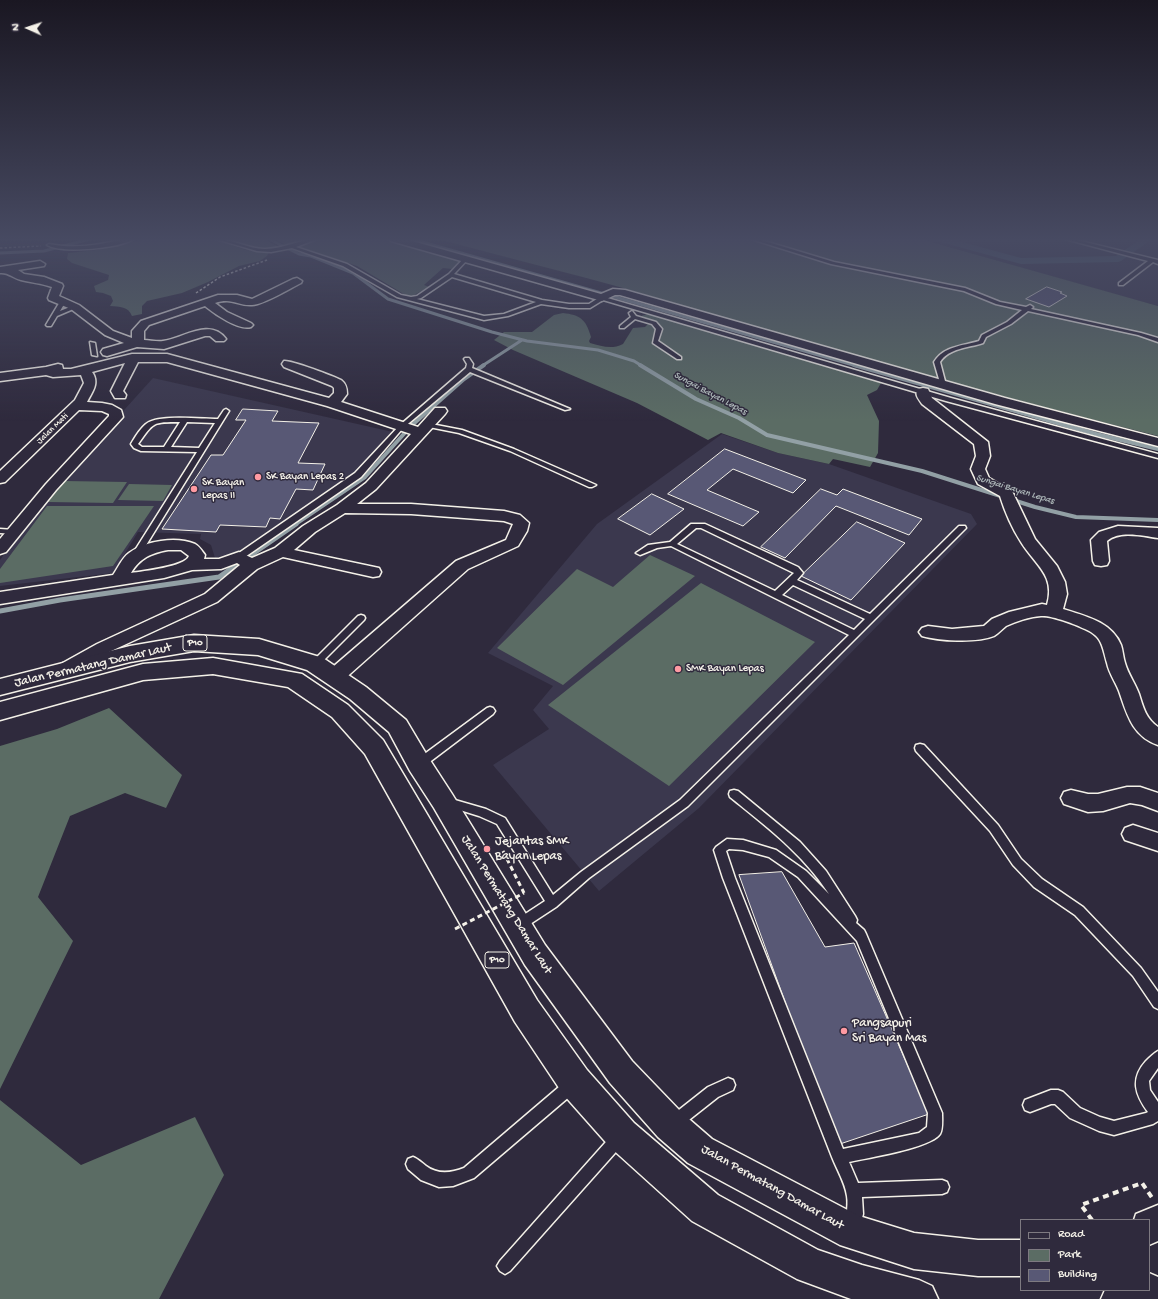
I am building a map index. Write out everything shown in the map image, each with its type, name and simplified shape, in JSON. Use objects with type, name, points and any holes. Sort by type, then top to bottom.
[{"type":"highway","name":"Jalan Permatang Damar Laut","points":[[0,687],[130,654],[194,643],[259,647],[325,670],[358,693],[398,726],[419,764],[443,801],[535,955],[621,1072],[670,1125],[700,1151],[853,1232],[914,1251],[978,1258],[1020,1258]]},
{"type":"highway","name":"Jalan Permatang Damar Laut","points":[[0,711],[143,672],[212,666],[294,680],[340,711],[374,747],[526,1011],[575,1082],[622,1135],[705,1208],[810,1266],[862,1284],[919,1299]]},
{"type":"street","points":[[58,300],[75,307],[109,333],[136,343],[164,345],[183,338],[205,333],[213,333],[220,339]]},
{"type":"street","points":[[136,343],[138,340],[138,331],[145,323],[219,300]]},
{"type":"street","points":[[241,300],[254,302],[259,300]]},
{"type":"street","points":[[647,300],[943,385],[1158,442]]},
{"type":"street","points":[[208,303],[223,314],[247,325]]},
{"type":"street","points":[[0,377],[47,371],[136,343]]},
{"type":"street","points":[[47,371],[61,373],[84,371],[115,361],[132,358],[166,358],[332,403],[413,429]]},
{"type":"street","points":[[120,395],[117,391],[132,362],[132,358]]},
{"type":"street","points":[[288,364],[336,383],[340,387],[341,394],[332,403]]},
{"type":"street","name":"Jalan Mati","points":[[0,480],[80,402],[90,383],[89,377],[84,371]]},
{"type":"street","points":[[923,392],[923,396],[927,401],[980,442],[983,456],[978,469],[983,481],[1008,494],[1010,503],[1028,541],[1049,566],[1057,582],[1059,594],[1054,612]]},
{"type":"street","points":[[0,549],[7,531],[51,487],[116,417],[116,413],[108,408],[96,406],[76,406]]},
{"type":"street","points":[[281,552],[309,528],[342,508],[370,486],[413,429],[440,411]]},
{"type":"street","points":[[325,670],[462,565],[512,543],[519,531],[521,523],[515,518],[504,516],[411,509],[342,508]]},
{"type":"street","points":[[1102,561],[1099,540],[1102,536],[1115,532],[1158,533]]},
{"type":"street","points":[[119,580],[131,560],[136,555],[162,546],[187,546],[197,555],[196,560],[191,565]]},
{"type":"street","points":[[0,598],[164,573],[191,565],[221,564],[245,561],[281,552],[373,572]]},
{"type":"street","points":[[68,669],[103,648],[211,598],[245,561]]},
{"type":"street","points":[[928,632],[952,635],[988,631],[994,628],[998,623],[1015,616],[1042,610],[1054,612],[1092,625],[1108,638],[1112,645],[1116,664],[1128,690],[1134,710],[1139,720],[1146,729],[1158,737]]},
{"type":"street","points":[[1071,798],[1093,804],[1135,794],[1146,796],[1158,802]]},
{"type":"street","points":[[1133,834],[1158,842]]},
{"type":"lane","points":[[411,300],[493,319],[542,302]]},
{"type":"lane","points":[[534,300],[542,302],[581,306],[590,306],[600,300]]},
{"type":"lane","points":[[613,300],[622,304],[923,392],[1075,435],[1158,456]]},
{"type":"lane","points":[[992,300],[1139,334],[1158,340]]},
{"type":"lane","points":[[49,325],[63,301]]},
{"type":"lane","points":[[998,302],[1014,318]]},
{"type":"lane","points":[[622,304],[620,306],[634,314],[634,317],[654,322],[659,329],[655,342],[679,358]]},
{"type":"lane","points":[[943,385],[936,362],[939,357],[945,352],[981,342],[984,336],[1009,323],[1027,309],[1034,306]]},
{"type":"lane","points":[[54,315],[75,307]]},
{"type":"lane","points":[[622,327],[634,317]]},
{"type":"lane","points":[[92,343],[95,355]]},
{"type":"lane","points":[[467,359],[475,371],[567,409]]},
{"type":"lane","points":[[245,561],[358,475],[413,429],[475,371]]},
{"type":"lane","points":[[136,555],[226,411]]},
{"type":"lane","points":[[166,449],[185,420]]},
{"type":"lane","points":[[202,450],[141,449],[136,447],[134,444],[149,424],[154,421],[220,421]]},
{"type":"lane","points":[[413,429],[460,431],[512,450],[592,485]]},
{"type":"lane","points":[[672,544],[694,526],[702,526],[795,569],[799,573],[776,595]]},
{"type":"lane","points":[[517,926],[552,904],[586,875],[684,803],[962,528]]},
{"type":"lane","points":[[640,553],[657,544],[672,544],[855,634]]},
{"type":"lane","points":[[792,581],[871,618]]},
{"type":"lane","points":[[325,670],[361,618]]},
{"type":"lane","points":[[419,764],[490,711]]},
{"type":"lane","points":[[920,748],[994,828],[1017,862],[1038,883],[1079,912],[1137,972],[1158,1003]]},
{"type":"lane","points":[[734,794],[796,845],[822,874],[862,938],[935,1113],[934,1131],[921,1139],[839,1157]]},
{"type":"lane","points":[[443,801],[482,812],[501,821],[552,904]]},
{"type":"lane","points":[[853,1232],[856,1210],[854,1190],[839,1157],[729,878],[720,850],[727,844],[742,845],[772,853],[802,874],[862,938]]},
{"type":"lane","points":[[1030,1105],[1051,1097],[1058,1097],[1075,1113],[1099,1124],[1114,1128],[1148,1119],[1158,1113],[1145,1095],[1142,1082],[1146,1072],[1158,1058]]},
{"type":"lane","points":[[413,1164],[422,1172],[434,1179],[453,1180],[468,1173],[575,1082]]},
{"type":"lane","points":[[670,1125],[713,1092],[728,1085]]},
{"type":"lane","points":[[505,1266],[622,1135]]},
{"type":"lane","points":[[854,1190],[942,1187]]},
{"type":"path","points":[[203,300],[208,303]]},
{"type":"path","points":[[455,929],[524,893],[502,849]]},
{"type":"path","points":[[1091,1219],[1080,1205],[1142,1183],[1158,1206]]},
{"type":"shaded area","points":[[1134,300],[1158,300],[1158,306]]},
{"type":"shaded area","name":"SK Bayan Lepas II","points":[[153,378],[393,432],[354,476],[257,542],[234,553],[215,558],[211,545],[200,539],[201,534],[138,532],[113,573],[0,586],[0,560],[41,502]]},
{"type":"shaded area","name":"SMK Bayan Lepas","points":[[722,434],[778,453],[829,464],[971,514],[977,524],[699,808],[599,891],[493,765],[549,729],[533,710],[553,686],[488,653],[597,524]]},
{"type":"green space","points":[[112,300],[153,300],[147,301],[142,306],[142,314],[132,316],[126,309],[110,306]]},
{"type":"green space","points":[[662,300],[1135,300],[1158,306],[1158,436],[1092,420],[832,349]]},
{"type":"green space","points":[[563,313],[574,315],[582,319],[587,326],[591,337],[589,341],[590,343],[603,346],[614,347],[623,344],[633,328],[645,327],[649,323],[641,316],[648,314],[881,383],[877,390],[867,395],[879,421],[878,453],[870,467],[833,459],[829,464],[778,453],[721,433],[708,440],[637,403],[513,350],[494,340],[504,332],[532,332],[554,315]]},
{"type":"green space","points":[[64,481],[127,482],[113,503],[48,502]]},
{"type":"green space","points":[[129,484],[172,485],[163,501],[118,500]]},
{"type":"green space","points":[[47,506],[154,506],[113,566],[0,583],[0,569]]},
{"type":"green space","points":[[650,555],[695,576],[563,685],[497,648],[577,569],[613,587]]},
{"type":"green space","points":[[701,583],[815,642],[669,786],[548,705]]},
{"type":"green space","points":[[109,708],[182,775],[166,808],[125,793],[70,816],[38,897],[73,941],[0,1089],[0,746],[57,729]]},
{"type":"green space","points":[[0,1100],[81,1165],[195,1117],[224,1175],[159,1299],[0,1299]]},
{"type":"building","points":[[1028,300],[1061,300],[1049,307]]},
{"type":"building","name":"SK Bayan Lepas 2","points":[[243,409],[278,411],[272,421],[319,423],[298,463],[325,464],[313,490],[296,489],[280,519],[270,518],[266,527],[220,525],[216,532],[162,529],[211,455],[223,455],[246,420],[236,420]]},
{"type":"building","points":[[725,449],[806,480],[793,493],[733,469],[707,490],[759,512],[743,526],[668,494]]},
{"type":"building","points":[[821,489],[837,495],[843,489],[922,519],[909,535],[836,506],[785,558],[761,547]]},
{"type":"building","points":[[652,494],[684,509],[650,535],[618,519]]},
{"type":"building","points":[[857,522],[905,543],[851,600],[801,576]]},
{"type":"building","name":"Pangsapuri Sri Bayan Mas","points":[[782,872],[825,947],[854,943],[929,1114],[837,1145],[739,875]]},
{"type":"waterway","name":"Sungai Bayan Lepas","points":[[390,300],[492,332],[527,341],[598,350],[634,361],[642,366]]},
{"type":"waterway","points":[[624,300],[857,366]]},
{"type":"waterway","points":[[482,366],[522,340]]},
{"type":"waterway","points":[[294,525],[365,477],[411,426],[464,379],[484,365]]},
{"type":"waterway","name":"Sungai Bayan Lepas","points":[[640,365],[696,399],[739,418],[767,435],[922,471],[1035,507],[1076,517],[1158,520]]},
{"type":"waterway","points":[[854,365],[1096,434],[1158,449]]},
{"type":"waterway","points":[[0,611],[60,600],[219,577],[296,524]]},
{"type":"place","name":"SK Bayan Lepas 2","points":[[258,477]]},
{"type":"place","name":"SK Bayan Lepas II","points":[[194,489]]},
{"type":"place","name":"SMK Bayan Lepas","points":[[678,669]]},
{"type":"place","name":"Jejantas SMK Bayan Lepas","points":[[487,849]]},
{"type":"place","name":"Pangsapuri Sri Bayan Mas","points":[[844,1031]]}]
